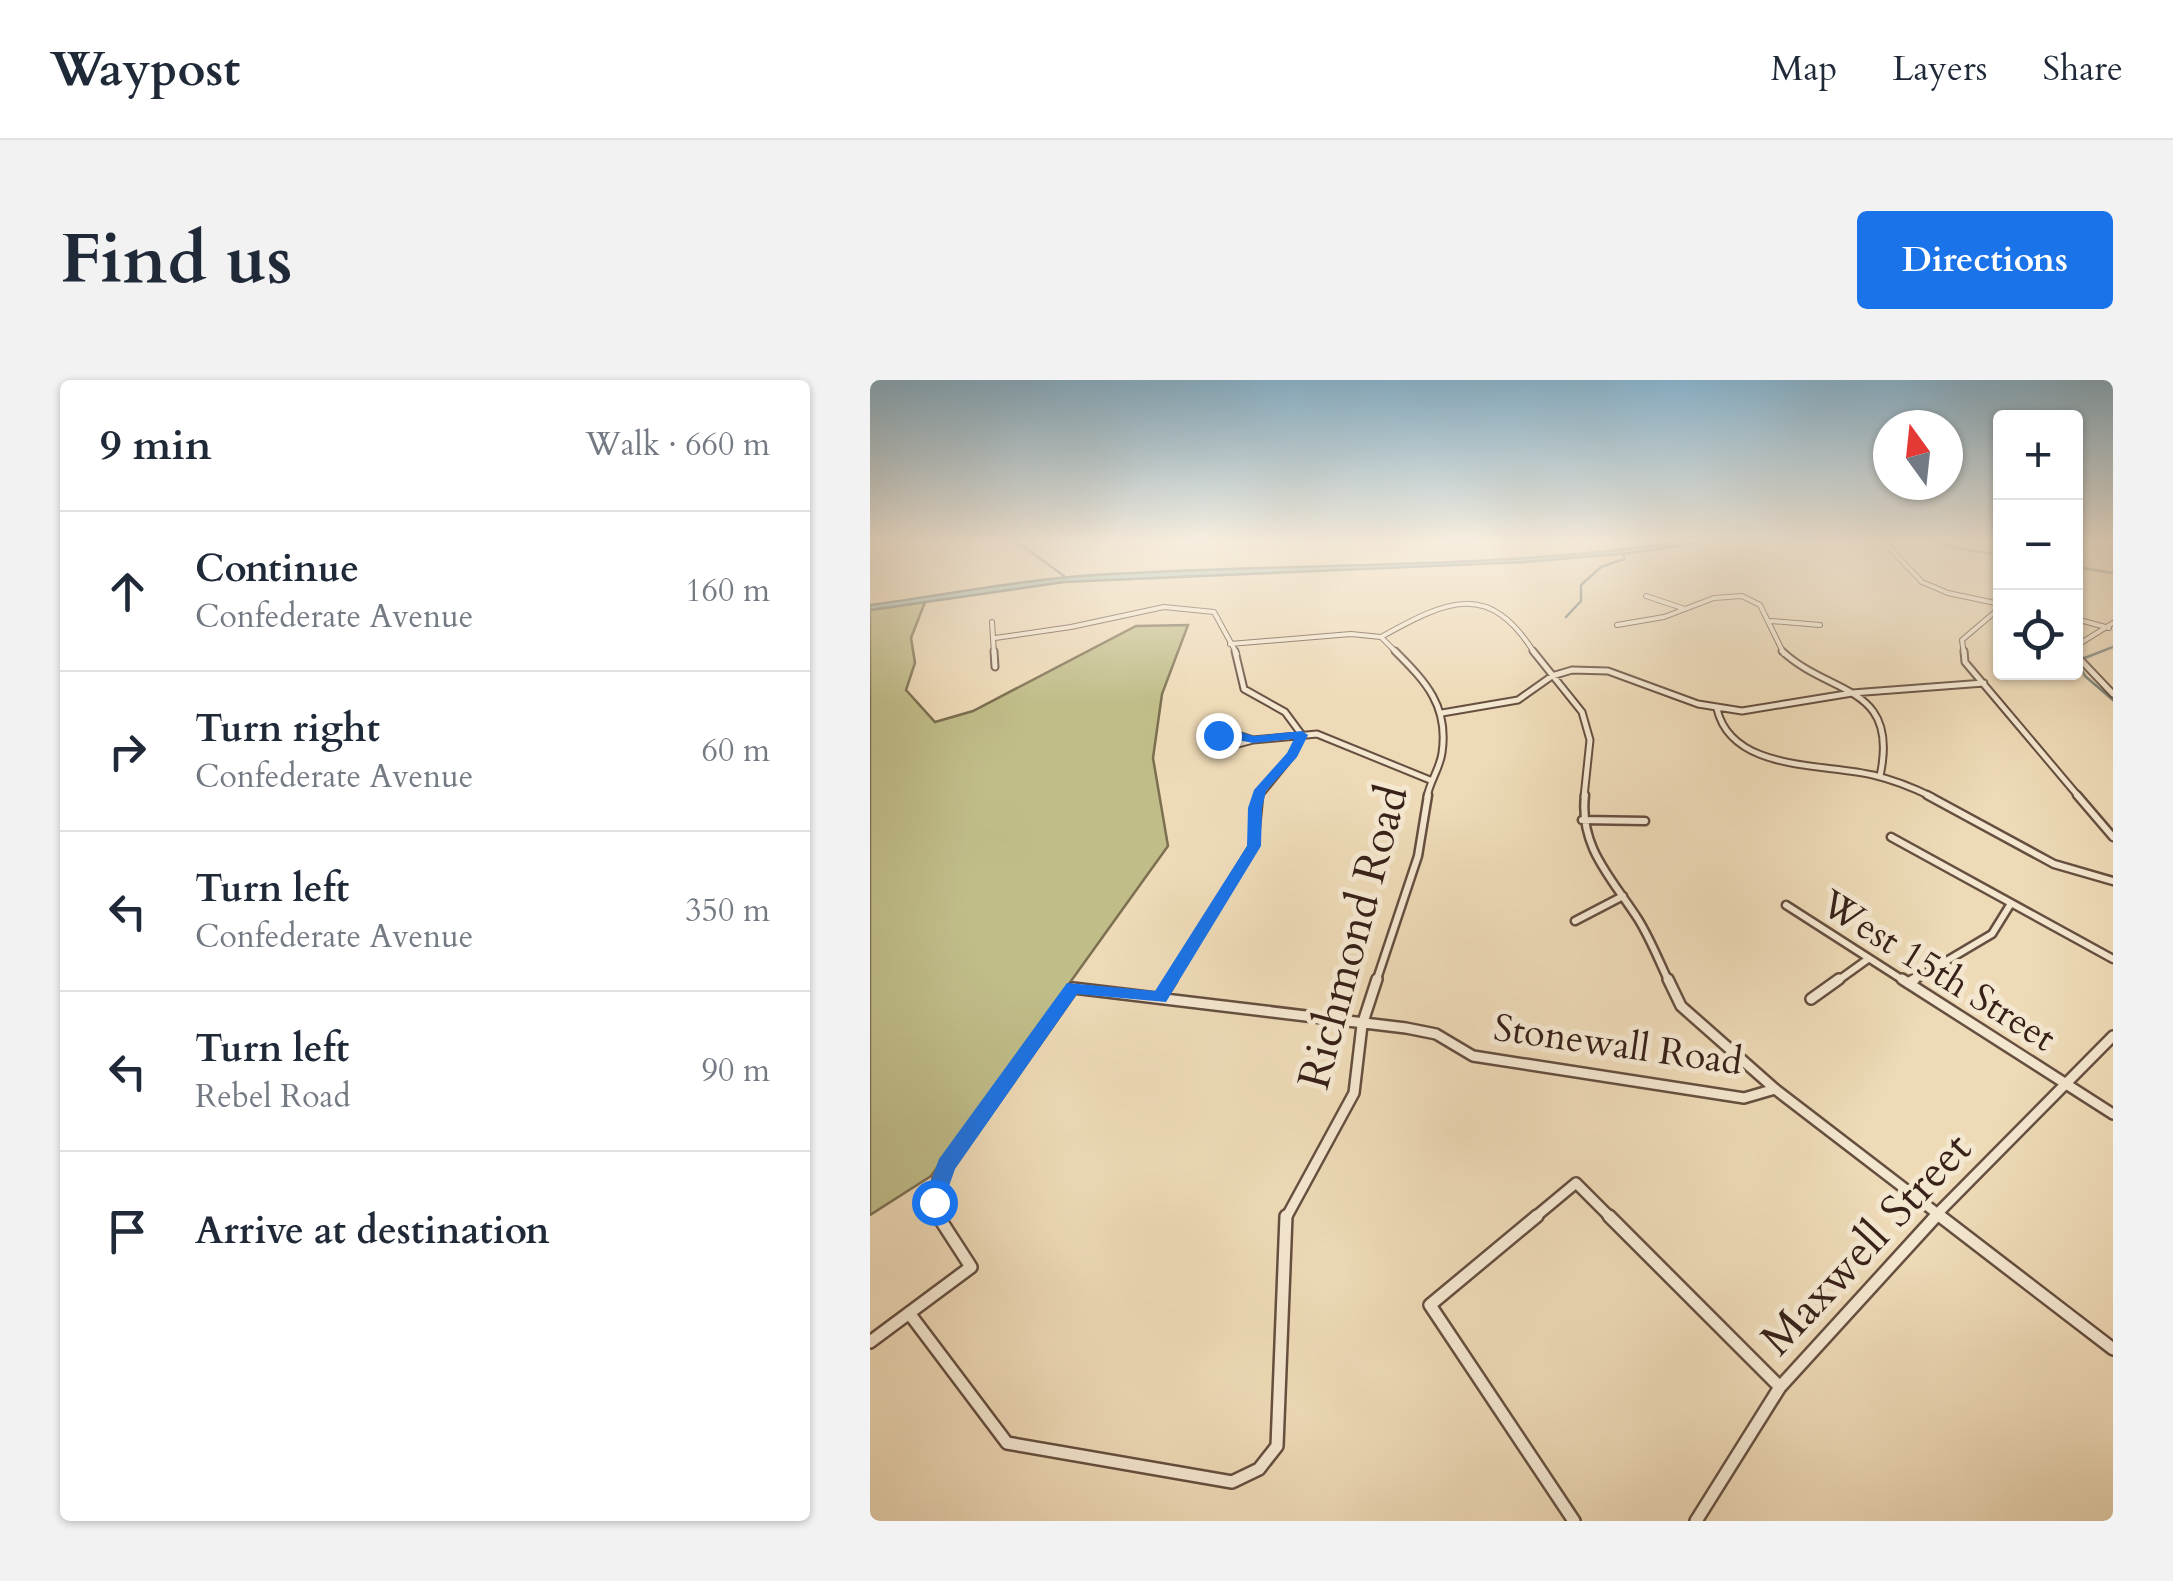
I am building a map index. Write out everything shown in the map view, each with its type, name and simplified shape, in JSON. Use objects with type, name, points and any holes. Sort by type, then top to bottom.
[{"type":"street","points":[[1617,625],[1685,609],[1718,596],[1738,595],[1758,601],[1772,621],[1774,639],[1784,655],[1852,693],[1870,709],[1887,736],[1880,776]]},
{"type":"street","points":[[1646,596],[1685,609]]},
{"type":"street","points":[[1230,644],[1351,634],[1381,637],[1441,606],[1465,603],[1488,606],[1516,625],[1582,712],[1590,740],[1582,820],[1596,860],[1640,922],[1680,1006],[1774,1089],[2113,1349]]},
{"type":"street","points":[[996,639],[1086,625],[1151,608],[1186,605],[1214,612],[1241,664],[1244,690],[1293,716],[1302,735]]},
{"type":"street","points":[[1993,610],[1960,646],[1966,662],[2113,837]]},
{"type":"street","points":[[2083,620],[2111,626]]},
{"type":"street","points":[[1772,621],[1820,624]]},
{"type":"street","points":[[992,622],[996,667]]},
{"type":"street","points":[[2083,642],[2111,626]]},
{"type":"street","points":[[1381,637],[1430,686],[1442,713],[1518,700],[1552,676],[1572,670],[1608,671],[1717,709],[1761,710],[1852,693],[1984,684]]},
{"type":"street","points":[[2083,666],[2113,694]]},
{"type":"street","points":[[1717,709],[1719,724],[1764,757],[1880,776],[1954,806],[2056,865],[2113,881]]},
{"type":"street","name":"Richmond Road","points":[[908,1312],[1007,1443],[1232,1482],[1250,1477],[1268,1463],[1277,1446],[1286,1214],[1354,1093],[1362,1025],[1418,856],[1430,780],[1442,756],[1442,713]]},
{"type":"street","points":[[1253,740],[1229,732],[1218,735],[1215,742],[1222,748],[1253,740],[1325,736],[1430,780]]},
{"type":"street","points":[[1160,998],[1254,846],[1255,808],[1260,790],[1293,754],[1302,735]]},
{"type":"street","points":[[1582,820],[1645,822]]},
{"type":"street","points":[[1890,837],[2113,959]]},
{"type":"street","points":[[1575,921],[1623,896]]},
{"type":"street","name":"West 15th Street","points":[[1786,905],[2113,1114]]},
{"type":"street","points":[[1908,983],[1992,934],[2010,905]]},
{"type":"street","points":[[1811,999],[1868,959]]},
{"type":"street","name":"Stonewall Road","points":[[908,1312],[971,1267],[936,1217],[938,1180],[1073,988],[1436,1034],[1473,1056],[1744,1098],[1774,1089]]},
{"type":"street","name":"Maxwell Street","points":[[1696,1521],[1780,1387],[1939,1212],[2113,1036]]},
{"type":"street","points":[[1574,1521],[1430,1305],[1576,1183],[1780,1387]]},
{"type":"street","points":[[870,1342],[908,1312]]},
{"type":"shaded area","points":[[925,602],[911,638],[915,663],[906,690],[935,722],[973,711],[1136,626],[1188,625],[1162,694],[1153,758],[1168,846],[931,1176],[870,1215],[870,610]]},
{"type":"water","points":[[942,594],[979,594],[870,610],[870,605]]},
{"type":"waterway","points":[[1566,617],[1581,601],[1581,594]]},
{"type":"waterway","points":[[2083,659],[2113,647]]},
{"type":"waterway","points":[[2083,672],[2113,700]]},
{"type":"route","points":[[934,1202],[946,1165],[1073,988],[1160,998],[1254,846],[1255,808],[1260,790],[1293,754],[1302,735],[1253,740],[1229,732],[1218,735]]}]
